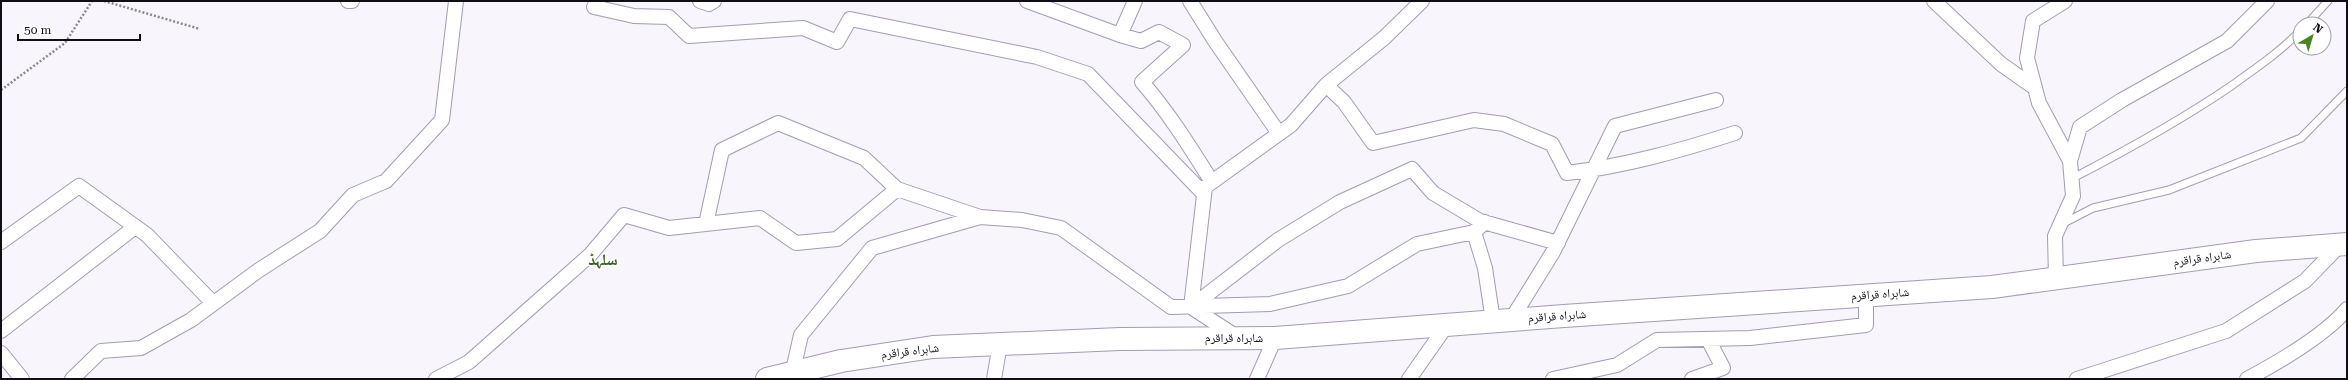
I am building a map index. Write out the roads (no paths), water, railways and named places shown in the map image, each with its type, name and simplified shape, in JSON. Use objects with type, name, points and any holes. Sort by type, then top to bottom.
[{"type":"highway","name":"شاہراہ قراقرم","points":[[767,379],[792,376],[841,361],[933,347],[1120,339],[1275,338],[1992,287],[2256,251],[2343,245]]},
{"type":"street","points":[[72,379],[101,351],[141,348],[191,320],[259,270],[320,230],[353,195],[386,181],[442,120],[456,1]]},
{"type":"street","points":[[700,1],[708,4],[714,1]]},
{"type":"street","points":[[1027,1],[1120,35],[1141,41],[1159,32],[1183,45],[1142,82],[1163,106],[1212,182]]},
{"type":"street","points":[[1120,35],[1135,1]]},
{"type":"street","points":[[1190,1],[1223,53],[1278,132]]},
{"type":"street","points":[[1192,307],[1205,187],[1278,132],[1291,125],[1326,86],[1384,38],[1422,1]]},
{"type":"street","points":[[1934,1],[2001,64],[2035,88]]},
{"type":"street","points":[[2065,1],[2033,21],[2027,58],[2039,102],[2070,161]]},
{"type":"street","points":[[2056,278],[2055,236],[2073,196],[2070,161],[2080,127],[2122,100],[2227,41],[2267,1]]},
{"type":"street","points":[[592,3],[634,16],[669,17],[689,36],[803,28],[837,42],[850,19],[1036,57],[1088,74],[1204,194]]},
{"type":"street","points":[[1326,86],[1344,102],[1373,143],[1474,120],[1504,124],[1552,144],[1567,173],[1594,170],[1666,155],[1735,133]]},
{"type":"street","points":[[1502,321],[1558,243],[1615,126],[1716,100]]},
{"type":"street","points":[[706,224],[722,150],[778,123],[864,158],[897,189],[980,217],[1022,220],[1061,228],[1171,307],[1270,304],[1348,286],[1418,244],[1474,232],[1485,222]]},
{"type":"street","points":[[1192,307],[1278,240],[1340,202],[1412,169],[1433,193],[1485,222],[1558,243]]},
{"type":"street","points":[[1,242],[79,186],[147,235],[213,303]]},
{"type":"street","points":[[436,379],[469,362],[590,255],[624,215],[669,228],[760,218],[796,243],[837,239],[897,189]]},
{"type":"street","points":[[792,376],[801,335],[872,248],[980,217]]},
{"type":"street","points":[[1,331],[135,227]]},
{"type":"street","points":[[1474,232],[1484,268],[1502,321]]},
{"type":"street","points":[[2077,379],[2226,331],[2305,281],[2343,245]]},
{"type":"street","points":[[1553,379],[1617,365],[1657,340],[1750,338],[1866,325],[1866,295]]},
{"type":"street","points":[[1192,307],[1239,338]]},
{"type":"street","points":[[2247,379],[2268,368],[2338,320],[2347,309]]},
{"type":"street","points":[[1409,379],[1447,325]]},
{"type":"street","points":[[1257,379],[1275,338]]},
{"type":"street","points":[[1692,379],[1723,368],[1708,339]]},
{"type":"street","points":[[994,379],[1000,344]]},
{"type":"street","points":[[1,353],[22,379]]},
{"type":"lane","points":[[2314,16],[2328,1]]},
{"type":"lane","points":[[2071,179],[2136,146],[2216,96],[2282,50],[2292,39]]},
{"type":"lane","points":[[2060,225],[2093,208],[2169,190],[2301,138],[2347,91]]},
{"type":"district","name":"سلہڈ","points":[[603,259]]}]
